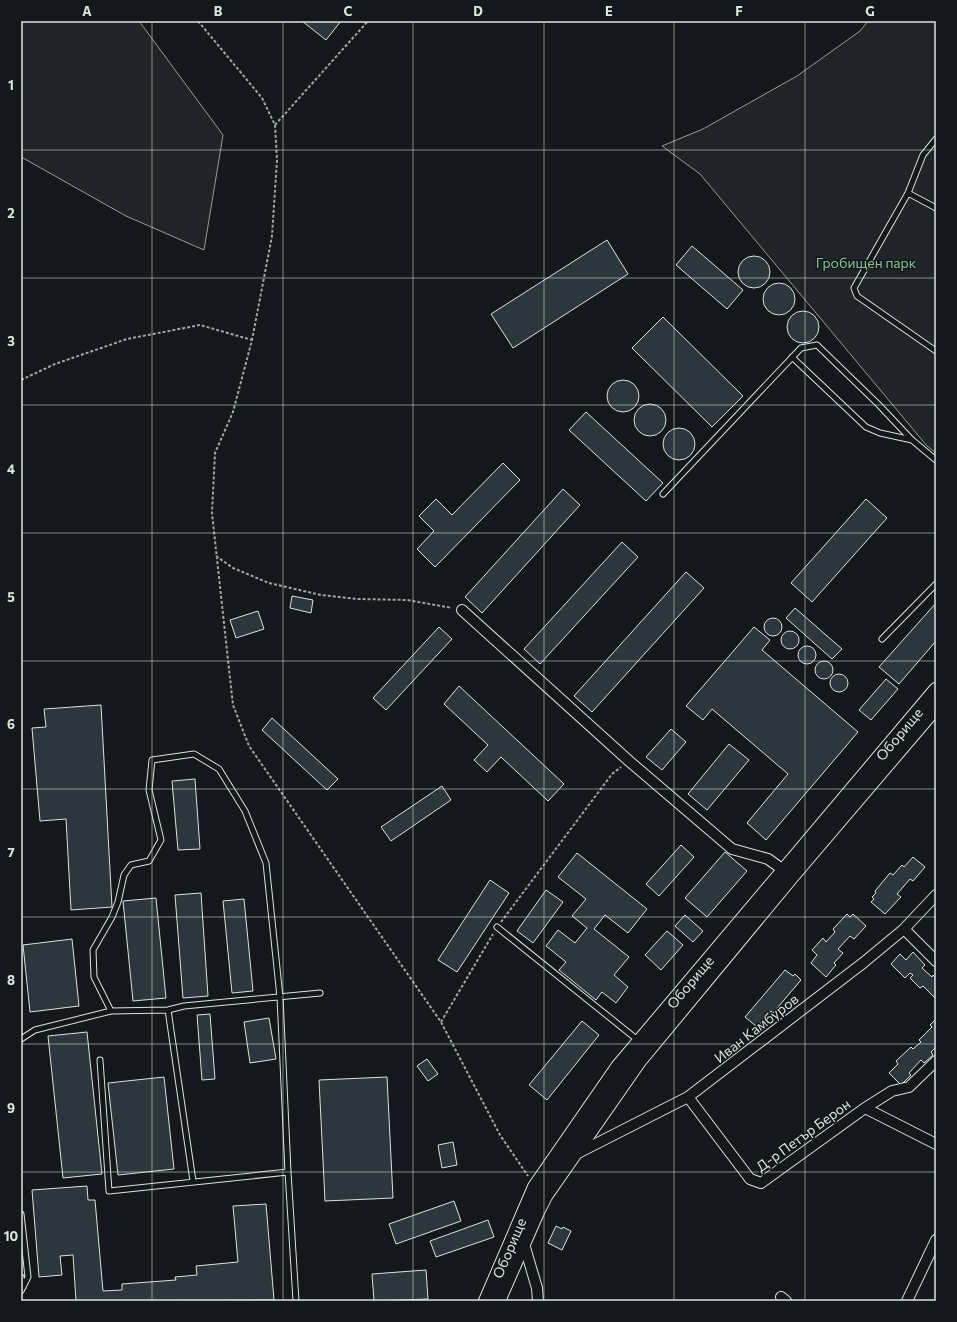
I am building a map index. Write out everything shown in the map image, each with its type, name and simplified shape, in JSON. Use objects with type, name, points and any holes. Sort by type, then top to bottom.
[{"type":"main road","name":"Оборище","points":[[498,1301],[545,1196],[639,1061],[936,690]]},
{"type":"main road","name":"Оборище","points":[[486,1301],[535,1187],[618,1067],[639,1041],[936,707]]},
{"type":"street","points":[[462,610],[629,761],[732,849],[768,858],[788,873]]},
{"type":"street","name":"Иван Камбуров","points":[[574,1154],[688,1098],[863,963],[904,929],[936,895]]},
{"type":"street","points":[[904,929],[936,961]]},
{"type":"street","name":"Д-р Петър Берон","points":[[688,1098],[750,1179],[761,1183],[892,1090],[909,1087],[936,1061]]},
{"type":"street","points":[[865,1108],[936,1144]]},
{"type":"street","points":[[907,1301],[936,1240]]},
{"type":"street","points":[[524,1244],[537,1288],[538,1301]]},
{"type":"lane","points":[[936,139],[923,155],[908,193],[854,288],[857,296],[936,351]]},
{"type":"lane","points":[[908,193],[936,208]]},
{"type":"lane","points":[[664,494],[801,348],[817,345],[879,405],[912,440],[936,460]]},
{"type":"lane","points":[[792,357],[866,427],[880,434],[912,440]]},
{"type":"lane","points":[[882,639],[936,584]]},
{"type":"lane","points":[[111,1011],[94,977],[93,950],[112,917],[118,902],[124,875],[131,865],[149,861],[161,840],[149,790],[152,760],[194,754],[219,769],[245,811],[266,864],[280,997],[288,1172],[296,1301]]},
{"type":"lane","points":[[497,927],[639,1041]]},
{"type":"lane","points":[[21,1039],[35,1030],[111,1011],[168,1010],[184,1006],[320,993]]},
{"type":"lane","points":[[168,1010],[193,1181]]},
{"type":"lane","points":[[100,1060],[109,1191],[288,1172]]},
{"type":"lane","points":[[21,1214],[28,1277],[22,1289]]},
{"type":"lane","points":[[21,1277],[22,1289]]},
{"type":"path","points":[[198,21],[262,98],[275,125],[277,160],[272,236],[252,340],[233,412],[215,453],[212,512],[233,704],[249,746],[441,1022],[500,1135],[535,1187]]},
{"type":"path","points":[[275,125],[368,21]]},
{"type":"path","points":[[21,380],[54,364],[127,339],[200,325],[252,340]]},
{"type":"path","points":[[216,556],[232,568],[269,583],[321,595],[356,599],[407,600],[462,610]]},
{"type":"path","points":[[441,1022],[497,927],[612,774],[629,761]]},
{"type":"green space","points":[[21,21],[139,21],[223,135],[204,250],[126,216],[21,158]]},
{"type":"green space","name":"Гробищен парк","points":[[868,21],[936,21],[936,453],[927,446],[700,174],[662,146],[703,129],[797,76],[860,31]]},
{"type":"building","points":[[302,21],[341,21],[326,40]]},
{"type":"building","points":[[607,240],[628,274],[513,348],[491,314]]},
{"type":"building","points":[[692,246],[743,290],[727,309],[676,265]]},
{"type":"building","points":[[751,256],[757,256],[767,263],[770,272],[769,278],[763,285],[757,288],[751,288],[741,281],[738,275],[738,269],[745,259]]},
{"type":"building","points":[[776,283],[782,283],[792,290],[795,299],[794,305],[788,312],[782,315],[776,315],[766,308],[763,302],[763,296],[770,286]]},
{"type":"building","points":[[800,311],[806,311],[816,318],[819,327],[818,333],[812,340],[806,343],[800,343],[790,336],[787,330],[787,324],[794,314]]},
{"type":"building","points":[[663,317],[743,396],[712,427],[632,348]]},
{"type":"building","points":[[620,380],[626,380],[636,387],[639,396],[638,402],[632,409],[626,412],[620,412],[610,405],[607,399],[607,393],[614,383]]},
{"type":"building","points":[[647,404],[653,404],[663,411],[666,420],[665,426],[659,433],[653,436],[647,436],[637,429],[634,423],[634,417],[641,407]]},
{"type":"building","points":[[586,412],[663,483],[646,501],[569,430]]},
{"type":"building","points":[[676,428],[682,428],[692,435],[695,444],[694,450],[688,457],[682,460],[676,460],[666,453],[663,447],[663,441],[670,431]]},
{"type":"building","points":[[503,463],[520,480],[435,567],[417,549],[434,531],[419,516],[436,499],[452,515]]},
{"type":"building","points":[[563,489],[580,505],[482,613],[465,597]]},
{"type":"building","points":[[866,499],[887,518],[812,602],[791,583]]},
{"type":"building","points":[[622,542],[638,557],[540,664],[524,649]]},
{"type":"building","points":[[686,572],[704,588],[592,712],[574,696]]},
{"type":"building","points":[[292,596],[313,600],[311,613],[290,608]]},
{"type":"building","points":[[936,603],[936,641],[899,684],[879,667]]},
{"type":"building","points":[[795,608],[842,649],[832,659],[786,618]]},
{"type":"building","points":[[258,611],[264,629],[236,638],[230,620]]},
{"type":"building","points":[[769,618],[777,618],[782,623],[780,634],[777,636],[769,636],[764,631],[764,623]]},
{"type":"building","points":[[439,627],[452,639],[386,710],[373,698]]},
{"type":"building","points":[[754,627],[770,640],[762,650],[858,732],[766,840],[747,823],[788,774],[712,709],[703,720],[686,706]]},
{"type":"building","points":[[786,631],[794,631],[799,636],[797,647],[794,649],[786,649],[781,644],[781,636]]},
{"type":"building","points":[[803,646],[811,646],[816,651],[814,662],[811,664],[803,664],[798,659],[798,651]]},
{"type":"building","points":[[820,661],[828,661],[833,666],[831,677],[828,679],[820,679],[815,674],[815,666]]},
{"type":"building","points":[[835,674],[843,674],[848,679],[846,690],[843,692],[835,692],[830,687],[830,679]]},
{"type":"building","points":[[886,679],[898,689],[871,720],[859,710]]},
{"type":"building","points":[[459,686],[564,784],[548,801],[501,757],[487,772],[474,760],[488,745],[444,704]]},
{"type":"building","points":[[101,705],[112,907],[71,910],[66,819],[40,821],[32,728],[46,727],[44,709]]},
{"type":"building","points":[[272,718],[338,779],[327,790],[262,730]]},
{"type":"building","points":[[671,729],[686,742],[662,770],[646,757]]},
{"type":"building","points":[[729,744],[749,760],[707,810],[688,794]]},
{"type":"building","points":[[195,779],[200,849],[178,850],[172,781]]},
{"type":"building","points":[[442,786],[451,800],[391,841],[381,827]]},
{"type":"building","points":[[681,845],[694,857],[659,896],[646,884]]},
{"type":"building","points":[[725,852],[747,871],[707,917],[685,898]]},
{"type":"building","points":[[577,853],[647,909],[628,933],[605,915],[594,929],[629,957],[614,975],[628,987],[616,1003],[602,992],[596,1000],[559,970],[566,962],[546,946],[558,930],[575,943],[587,928],[572,916],[586,899],[558,877]]},
{"type":"building","points":[[913,857],[925,867],[913,881],[910,879],[897,894],[901,897],[885,914],[871,902],[874,899],[872,897],[890,873],[893,875],[902,865],[904,867]]},
{"type":"building","points":[[490,880],[509,893],[457,972],[438,960]]},
{"type":"building","points":[[546,890],[563,902],[533,943],[517,931]]},
{"type":"building","points":[[201,893],[208,996],[183,998],[175,895]]},
{"type":"building","points":[[156,898],[166,998],[133,1001],[123,901]]},
{"type":"building","points":[[244,899],[253,991],[232,993],[223,901]]},
{"type":"building","points":[[847,914],[850,917],[853,914],[866,926],[854,939],[850,936],[838,949],[843,953],[834,963],[836,965],[826,977],[811,963],[817,955],[812,950],[823,938],[826,942],[835,932],[833,929]]},
{"type":"building","points":[[685,915],[703,931],[693,942],[675,926]]},
{"type":"building","points":[[667,931],[683,945],[661,970],[645,955]]},
{"type":"building","points":[[72,939],[79,1006],[30,1012],[23,945]]},
{"type":"building","points":[[913,952],[925,965],[922,968],[932,977],[933,975],[936,978],[936,999],[923,986],[920,988],[910,978],[913,975],[910,973],[905,978],[891,964],[900,954],[906,960]]},
{"type":"building","points":[[785,970],[793,976],[795,974],[801,980],[773,1013],[771,1011],[757,1027],[745,1017]]},
{"type":"building","points":[[210,1014],[215,1079],[202,1080],[197,1015]]},
{"type":"building","points":[[269,1018],[276,1059],[250,1063],[244,1022]]},
{"type":"building","points":[[936,1019],[936,1047],[931,1052],[933,1055],[924,1063],[921,1060],[909,1073],[911,1075],[901,1085],[889,1073],[898,1064],[896,1061],[911,1047],[913,1049],[921,1042],[919,1040],[932,1027],[930,1025]]},
{"type":"building","points":[[582,1021],[599,1035],[547,1100],[529,1085]]},
{"type":"building","points":[[87,1032],[102,1174],[63,1178],[48,1036]]},
{"type":"building","points":[[427,1059],[438,1074],[428,1081],[417,1066]]},
{"type":"building","points":[[164,1077],[174,1169],[118,1175],[108,1083]]},
{"type":"building","points":[[387,1077],[393,1198],[325,1201],[319,1080]]},
{"type":"building","points":[[453,1142],[457,1165],[442,1168],[438,1145]]},
{"type":"building","points":[[87,1186],[88,1200],[95,1200],[103,1291],[122,1290],[122,1284],[176,1280],[175,1277],[197,1275],[196,1266],[238,1262],[233,1206],[266,1204],[274,1300],[76,1301],[73,1255],[60,1256],[62,1275],[39,1277],[32,1190]]},
{"type":"building","points":[[454,1201],[461,1221],[396,1244],[389,1224]]},
{"type":"building","points":[[488,1220],[494,1237],[436,1257],[430,1241]]},
{"type":"building","points":[[556,1226],[562,1229],[563,1227],[571,1231],[562,1250],[548,1243]]},
{"type":"building","points":[[426,1270],[428,1299],[374,1301],[372,1274]]}]
